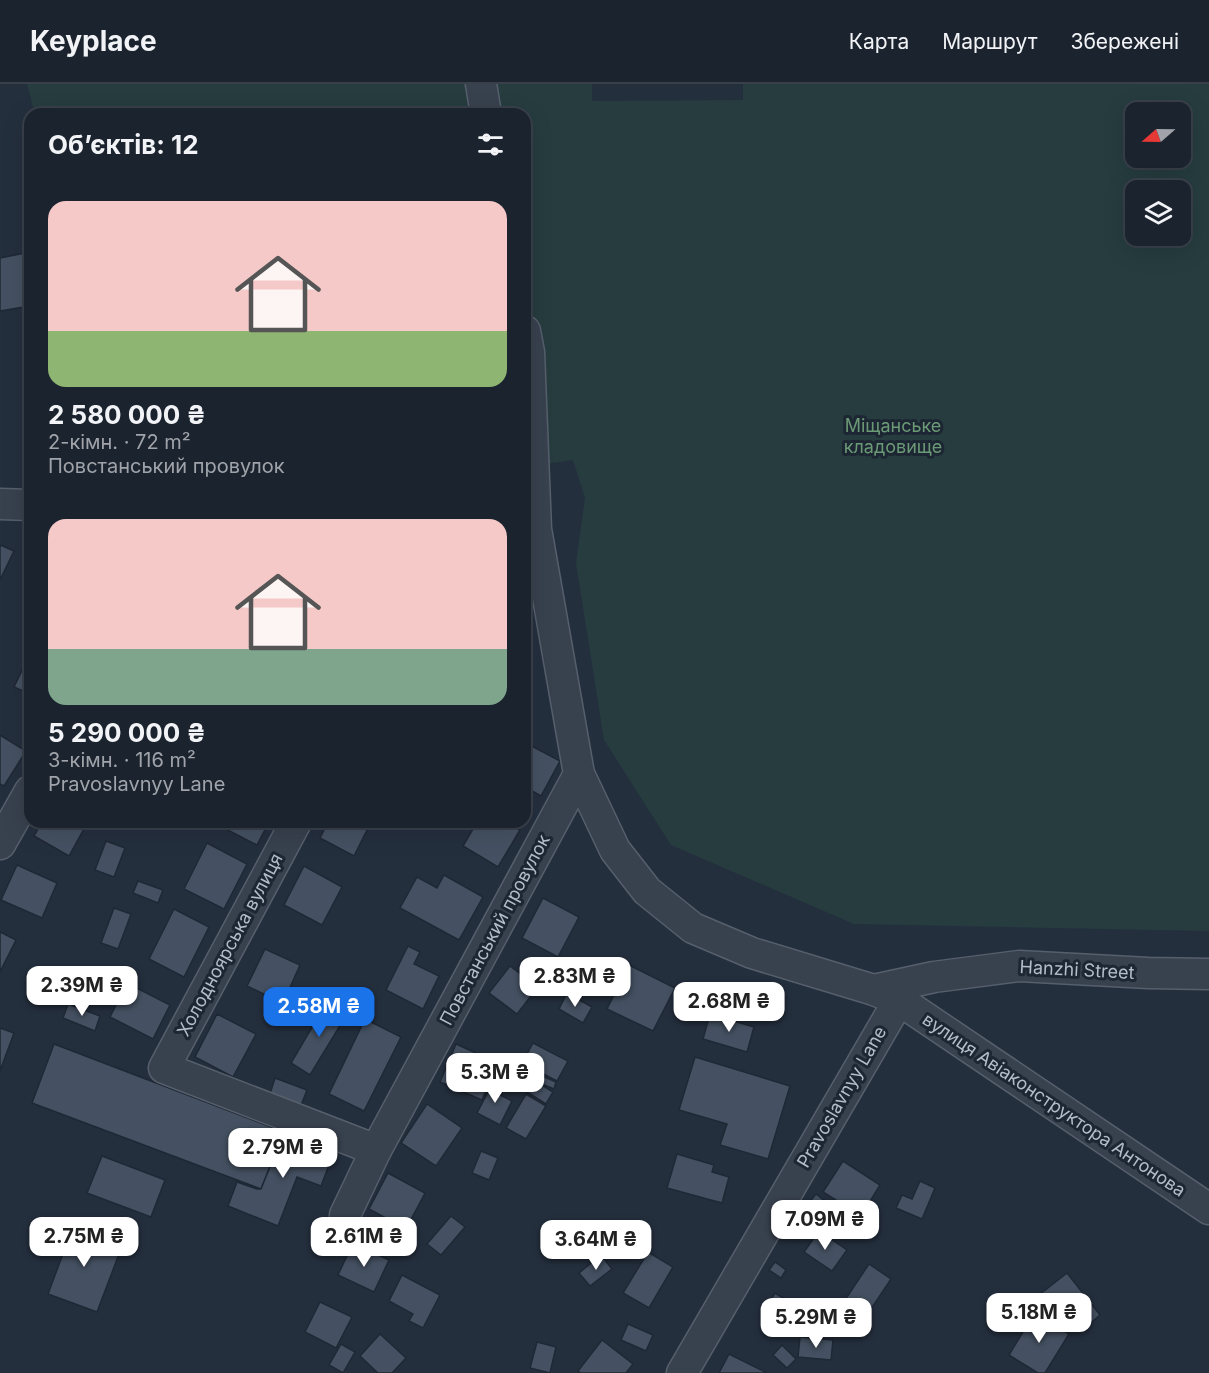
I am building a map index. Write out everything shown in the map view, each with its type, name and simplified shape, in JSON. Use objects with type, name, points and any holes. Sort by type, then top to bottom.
[{"type":"street","points":[[481,84],[485,108]]},
{"type":"street","points":[[0,504],[24,505]]},
{"type":"street","points":[[531,535],[579,774],[615,850],[647,891],[693,928],[752,953],[886,995]]},
{"type":"street","name":"Повстанський провулок","points":[[345,1215],[376,1150],[579,774]]},
{"type":"street","points":[[0,844],[24,802]]},
{"type":"street","name":"Холодноярська вулиця","points":[[293,828],[164,1068],[376,1150]]},
{"type":"street","name":"Hanzhi Street","points":[[886,995],[934,977],[1020,966],[1148,974],[1209,974]]},
{"type":"street","name":"вулиця Авіаконструктора Антонова","points":[[886,995],[1209,1209]]},
{"type":"street","name":"Pravoslavnyy Lane","points":[[682,1373],[886,995]]},
{"type":"green space","name":"Міщанське кладовище","points":[[27,84],[592,84],[592,101],[743,100],[743,84],[1209,84],[1209,931],[854,924],[671,845],[604,740],[576,563],[585,498],[573,460],[531,466],[531,108],[33,108]]},
{"type":"building","points":[[24,253],[24,307],[0,311],[0,258]]},
{"type":"building","points":[[0,545],[14,551],[0,580]]},
{"type":"building","points":[[24,666],[24,691],[14,687]]},
{"type":"building","points":[[0,735],[24,750],[24,754],[4,786],[0,784]]},
{"type":"building","points":[[531,746],[560,761],[541,796],[531,790]]},
{"type":"building","points":[[39,828],[84,828],[69,856],[34,836]]},
{"type":"building","points":[[224,828],[266,828],[257,845]]},
{"type":"building","points":[[325,828],[368,828],[354,856],[320,838]]},
{"type":"building","points":[[474,828],[517,828],[520,830],[498,867],[463,846]]},
{"type":"building","points":[[106,841],[125,848],[114,877],[95,870]]},
{"type":"building","points":[[207,843],[247,864],[224,909],[184,889]]},
{"type":"building","points":[[17,865],[57,883],[42,918],[1,900]]},
{"type":"building","points":[[304,866],[342,887],[322,925],[284,905]]},
{"type":"building","points":[[444,875],[483,897],[459,940],[400,908],[417,877],[437,888]]},
{"type":"building","points":[[138,881],[163,890],[158,903],[133,893]]},
{"type":"building","points":[[543,898],[579,917],[558,957],[522,938]]},
{"type":"building","points":[[114,908],[131,914],[118,949],[101,943]]},
{"type":"building","points":[[174,909],[209,927],[184,977],[149,959]]},
{"type":"building","points":[[0,932],[16,940],[0,972]]},
{"type":"building","points":[[408,946],[420,952],[414,964],[439,976],[423,1009],[386,990]]},
{"type":"building","points":[[265,949],[300,965],[283,1003],[247,986]]},
{"type":"building","points":[[629,965],[675,988],[653,1031],[607,1009]]},
{"type":"building","points":[[510,966],[538,987],[517,1014],[489,993]]},
{"type":"building","points":[[127,983],[170,1005],[153,1039],[110,1017]]},
{"type":"building","points":[[567,993],[592,1007],[583,1023],[559,1009]]},
{"type":"building","points":[[327,1002],[347,1014],[310,1075],[291,1063]]},
{"type":"building","points":[[68,1004],[100,1016],[95,1031],[63,1018]]},
{"type":"building","points":[[217,1014],[256,1034],[233,1077],[195,1057]]},
{"type":"building","points":[[710,1014],[754,1027],[747,1052],[703,1039]]},
{"type":"building","points":[[365,1019],[401,1037],[364,1111],[329,1094]]},
{"type":"building","points":[[0,1028],[14,1033],[0,1071]]},
{"type":"building","points":[[533,1043],[568,1061],[557,1081],[522,1063]]},
{"type":"building","points":[[54,1044],[284,1132],[261,1189],[32,1103]]},
{"type":"building","points":[[456,1044],[498,1063],[482,1100],[440,1082]]},
{"type":"building","points":[[695,1057],[790,1086],[768,1159],[720,1145],[727,1124],[679,1110]]},
{"type":"building","points":[[540,1075],[556,1082],[554,1089],[537,1082]]},
{"type":"building","points":[[275,1078],[307,1090],[300,1108],[269,1097]]},
{"type":"building","points":[[495,1079],[506,1085],[500,1095],[512,1101],[500,1125],[477,1113]]},
{"type":"building","points":[[534,1080],[553,1092],[546,1104],[527,1092]]},
{"type":"building","points":[[526,1094],[546,1106],[526,1139],[506,1128]]},
{"type":"building","points":[[427,1104],[462,1128],[436,1166],[401,1143]]},
{"type":"building","points":[[284,1132],[334,1152],[321,1186],[297,1177],[278,1226],[228,1206],[237,1182],[261,1189]]},
{"type":"building","points":[[481,1151],[498,1158],[489,1180],[472,1173]]},
{"type":"building","points":[[677,1154],[714,1165],[712,1172],[729,1177],[722,1203],[667,1188]]},
{"type":"building","points":[[102,1156],[165,1180],[151,1217],[87,1193]]},
{"type":"building","points":[[843,1161],[880,1185],[861,1216],[823,1192]]},
{"type":"building","points":[[388,1173],[425,1193],[406,1229],[369,1209]]},
{"type":"building","points":[[920,1181],[935,1188],[922,1219],[896,1208],[902,1195],[912,1199]]},
{"type":"building","points":[[816,1194],[846,1218],[837,1228],[808,1204]]},
{"type":"building","points":[[451,1216],[465,1227],[441,1255],[427,1244]]},
{"type":"building","points":[[76,1219],[102,1228],[96,1246],[119,1254],[97,1312],[48,1294]]},
{"type":"building","points":[[819,1231],[847,1250],[832,1271],[804,1252]]},
{"type":"building","points":[[353,1243],[389,1260],[374,1292],[338,1275]]},
{"type":"building","points":[[648,1252],[673,1267],[649,1308],[623,1293]]},
{"type":"building","points":[[601,1255],[612,1269],[590,1286],[579,1273]]},
{"type":"building","points":[[775,1262],[786,1270],[781,1278],[769,1270]]},
{"type":"building","points":[[869,1264],[891,1279],[867,1315],[845,1300]]},
{"type":"building","points":[[1067,1273],[1100,1315],[1087,1326],[1073,1310],[1059,1320],[1039,1295]]},
{"type":"building","points":[[402,1275],[440,1295],[423,1328],[409,1321],[413,1314],[389,1301]]},
{"type":"building","points":[[775,1293],[801,1309],[788,1332],[761,1316]]},
{"type":"building","points":[[320,1302],[352,1317],[336,1348],[305,1332]]},
{"type":"building","points":[[1035,1312],[1069,1334],[1045,1373],[1038,1373],[1009,1355]]},
{"type":"building","points":[[628,1324],[653,1335],[646,1351],[621,1340]]},
{"type":"building","points":[[380,1334],[406,1358],[392,1373],[378,1373],[360,1356]]},
{"type":"building","points":[[800,1337],[833,1340],[831,1360],[798,1357]]},
{"type":"building","points":[[602,1340],[633,1364],[626,1373],[581,1373],[578,1371]]},
{"type":"building","points":[[537,1342],[556,1347],[550,1373],[530,1368]]},
{"type":"building","points":[[341,1344],[355,1352],[343,1373],[329,1365]]},
{"type":"building","points":[[782,1345],[796,1359],[787,1368],[773,1355]]},
{"type":"building","points":[[729,1354],[767,1373],[719,1373]]}]
